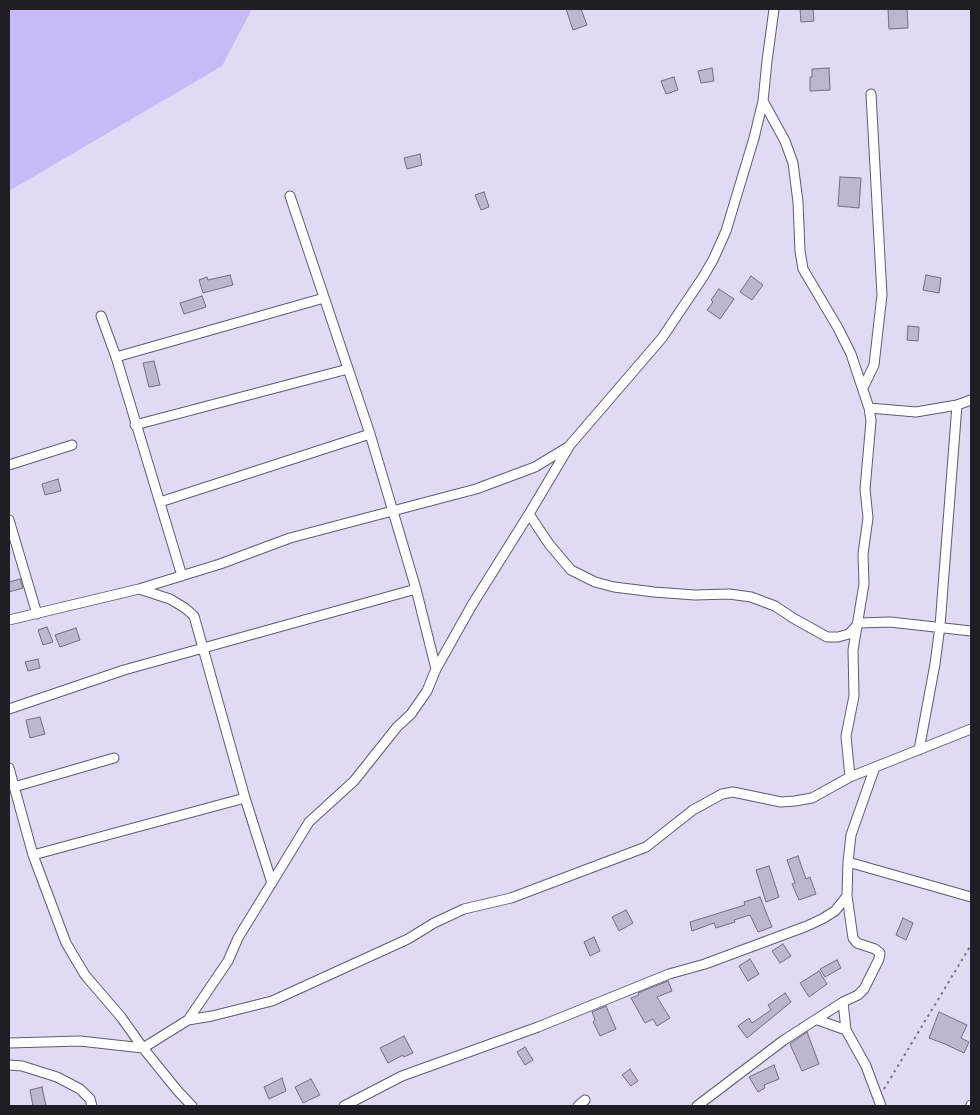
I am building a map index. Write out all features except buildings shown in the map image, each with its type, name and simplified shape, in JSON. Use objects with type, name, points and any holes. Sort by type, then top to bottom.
[{"type":"street","points":[[188,1020],[228,961],[238,938],[309,822],[354,782],[397,727],[412,714],[427,691],[436,669],[472,605],[570,445],[662,338],[713,260],[732,214],[764,101],[766,61],[774,9]]},
{"type":"street","points":[[863,388],[874,365],[882,295],[871,94]]},
{"type":"street","points":[[764,101],[785,141],[792,163],[798,202],[800,251],[803,269],[851,354],[869,408],[870,439],[865,489],[868,518],[864,554],[864,584],[854,650],[854,696],[846,736],[850,777]]},
{"type":"street","points":[[290,196],[370,434],[416,589],[436,669]]},
{"type":"street","points":[[116,357],[324,298]]},
{"type":"street","points":[[101,316],[116,357],[182,576]]},
{"type":"street","points":[[135,424],[348,369]]},
{"type":"street","points":[[869,408],[916,412],[957,405],[971,400]]},
{"type":"street","points":[[919,750],[940,626],[957,405]]},
{"type":"street","points":[[160,502],[370,434]]},
{"type":"street","points":[[9,465],[72,445]]},
{"type":"street","points":[[9,620],[139,589],[220,564],[290,538],[476,489],[536,467],[570,445]]},
{"type":"street","points":[[529,514],[548,544],[571,570],[595,582],[614,587],[654,592],[695,595],[729,594],[751,597],[776,606],[827,636],[838,637],[849,634],[859,623],[890,622],[940,626],[971,631]]},
{"type":"street","points":[[9,520],[37,614]]},
{"type":"street","points":[[139,589],[170,600],[194,616],[245,798],[272,883]]},
{"type":"street","points":[[9,709],[68,687],[124,670],[416,589]]},
{"type":"street","points":[[9,1043],[80,1041],[142,1048],[188,1020],[272,1001],[408,939],[434,923],[464,909],[511,898],[646,847],[693,810],[722,794],[732,792],[780,802],[812,798],[850,777],[971,729]]},
{"type":"street","points":[[14,787],[114,758]]},
{"type":"street","points":[[9,768],[34,855],[66,943],[85,975],[121,1018],[142,1048],[192,1106]]},
{"type":"street","points":[[698,1106],[784,1040],[818,1020],[842,1002],[858,995],[864,989],[880,954],[857,943],[853,938],[847,896],[848,862],[851,835],[875,768]]},
{"type":"street","points":[[34,855],[245,798]]},
{"type":"street","points":[[848,862],[971,898]]},
{"type":"street","points":[[344,1106],[402,1076],[538,1026],[669,974],[705,964],[822,920],[835,911],[847,896]]},
{"type":"street","points":[[842,1002],[846,1030],[866,1066],[880,1102]]},
{"type":"street","points":[[818,1020],[846,1030]]},
{"type":"street","points":[[9,1065],[22,1066],[57,1076],[80,1089],[90,1099],[92,1106]]},
{"type":"path","points":[[880,1102],[971,945]]},
{"type":"shaded area","points":[[9,9],[252,9],[222,66],[9,191]]}]
